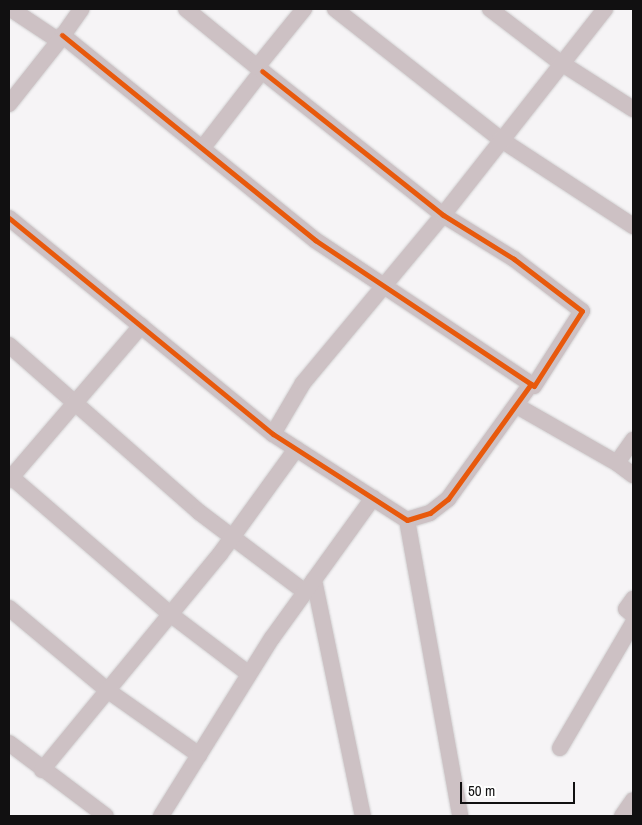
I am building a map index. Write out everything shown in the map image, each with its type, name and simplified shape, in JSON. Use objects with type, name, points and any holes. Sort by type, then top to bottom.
[{"type":"street","points":[[11,9],[61,38],[204,146],[315,240],[382,287],[534,386],[582,311],[514,259],[443,215],[186,9]]},
{"type":"street","points":[[9,104],[61,38],[81,9]]},
{"type":"street","points":[[204,146],[304,9]]},
{"type":"street","points":[[335,9],[502,140],[633,226]]},
{"type":"street","points":[[490,9],[563,64],[633,109]]},
{"type":"street","points":[[274,434],[303,382],[443,215],[605,9]]},
{"type":"street","points":[[9,218],[274,434],[407,520],[460,816]]},
{"type":"street","points":[[141,326],[10,478],[170,614],[250,674]]},
{"type":"street","points":[[9,345],[73,405],[232,537],[309,586],[362,816]]},
{"type":"street","points":[[407,520],[430,513],[448,499],[517,406],[531,384]]},
{"type":"street","points":[[517,406],[617,463],[633,475]]},
{"type":"street","points":[[617,463],[633,440]]},
{"type":"street","points":[[42,770],[232,537],[296,449]]},
{"type":"street","points":[[161,816],[250,674],[309,586],[373,498]]},
{"type":"street","points":[[633,599],[626,609],[633,615]]},
{"type":"street","points":[[9,608],[107,690],[199,755]]},
{"type":"street","points":[[560,748],[633,623]]},
{"type":"street","points":[[9,743],[42,770],[106,816]]},
{"type":"street","points":[[622,816],[633,800]]},
{"type":"cycle path","points":[[62,35],[315,240],[534,386],[582,311],[514,259],[443,215],[262,71]]},
{"type":"cycle path","points":[[9,218],[273,434],[407,520],[430,513],[448,499],[531,384]]}]
